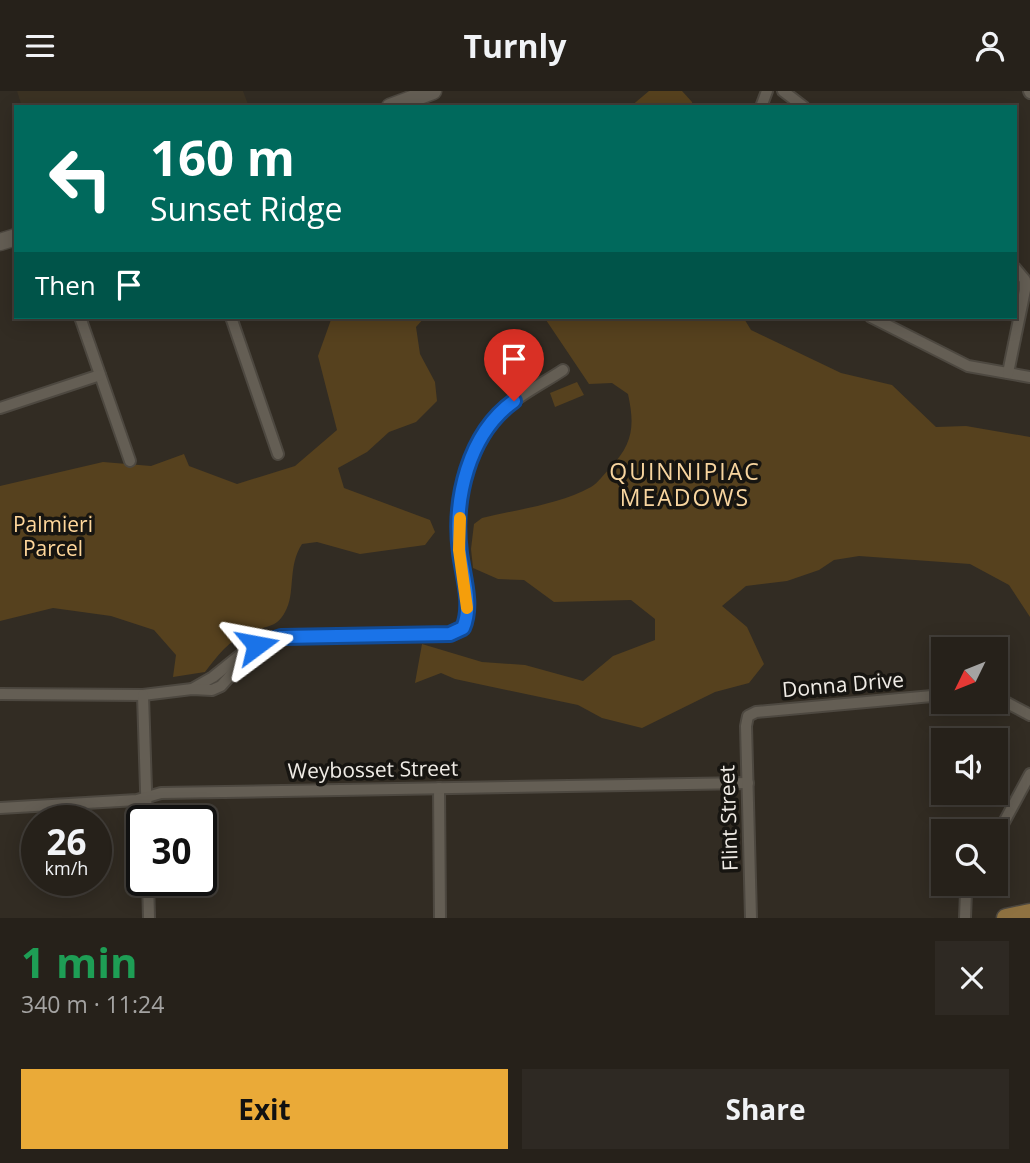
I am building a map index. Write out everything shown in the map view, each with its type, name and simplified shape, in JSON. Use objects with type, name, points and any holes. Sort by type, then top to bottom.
[{"type":"main road","points":[[395,105],[433,91]]},
{"type":"main road","points":[[1006,918],[1030,913]]},
{"type":"street","points":[[783,91],[801,105]]},
{"type":"street","points":[[1009,373],[1025,290],[1025,280],[1017,270]]},
{"type":"street","points":[[81,319],[130,461]]},
{"type":"street","points":[[232,319],[278,454]]},
{"type":"street","points":[[875,319],[968,366],[1030,377]]},
{"type":"street","points":[[0,694],[142,695],[192,689],[209,691],[219,687],[238,664],[251,655],[257,645],[281,637],[450,634],[462,629],[466,619],[466,599],[459,536],[461,490],[467,468],[489,427],[500,413],[563,370]]},
{"type":"street","points":[[0,408],[100,375]]},
{"type":"street","points":[[142,695],[146,805]]},
{"type":"street","name":"Donna Drive","points":[[747,716],[755,712],[931,696]]},
{"type":"street","points":[[1008,704],[1030,715]]},
{"type":"street","name":"Flint Street","points":[[747,716],[751,918]]},
{"type":"street","points":[[1006,819],[1030,774]]},
{"type":"street","name":"Weybosset Street","points":[[0,808],[146,798],[161,793],[748,783]]},
{"type":"street","points":[[439,788],[440,918]]},
{"type":"street","points":[[148,896],[149,918]]},
{"type":"street","points":[[965,918],[966,896]]},
{"type":"shaded area","points":[[17,91],[243,91],[248,105],[21,105]]},
{"type":"green space","points":[[649,91],[682,91],[693,105],[632,105]]},
{"type":"green space","name":"Palmieri Parcel","points":[[331,319],[423,319],[416,327],[420,354],[435,382],[437,401],[416,422],[389,432],[367,452],[338,468],[344,488],[430,520],[435,532],[425,545],[360,554],[317,542],[302,544],[297,553],[288,605],[278,621],[235,639],[205,672],[173,677],[176,655],[154,630],[111,616],[53,608],[0,621],[0,486],[103,462],[151,466],[184,454],[189,466],[237,484],[295,466],[337,430],[318,356]]},
{"type":"green space","points":[[545,319],[744,319],[751,330],[841,373],[892,385],[936,427],[966,426],[1030,437],[1030,617],[1009,585],[970,564],[859,556],[834,560],[819,570],[787,581],[746,586],[722,606],[747,627],[764,664],[749,683],[715,692],[642,728],[602,718],[578,705],[455,679],[441,673],[415,683],[422,644],[482,662],[525,665],[583,681],[613,656],[655,640],[655,619],[631,600],[554,602],[524,580],[498,579],[473,568],[471,549],[474,524],[482,518],[552,502],[578,493],[599,481],[618,459],[630,434],[628,394],[612,383],[589,384]]},
{"type":"green space","points":[[577,382],[584,395],[555,407],[550,393]]},
{"type":"slow traffic","points":[[460,518],[459,550],[467,608]]},
{"type":"district","name":"QUINNIPIAC MEADOWS","points":[[685,485]]},
{"type":"route","points":[[257,645],[281,637],[450,634],[463,628],[466,599],[459,545],[463,478],[491,423],[514,401]]}]
